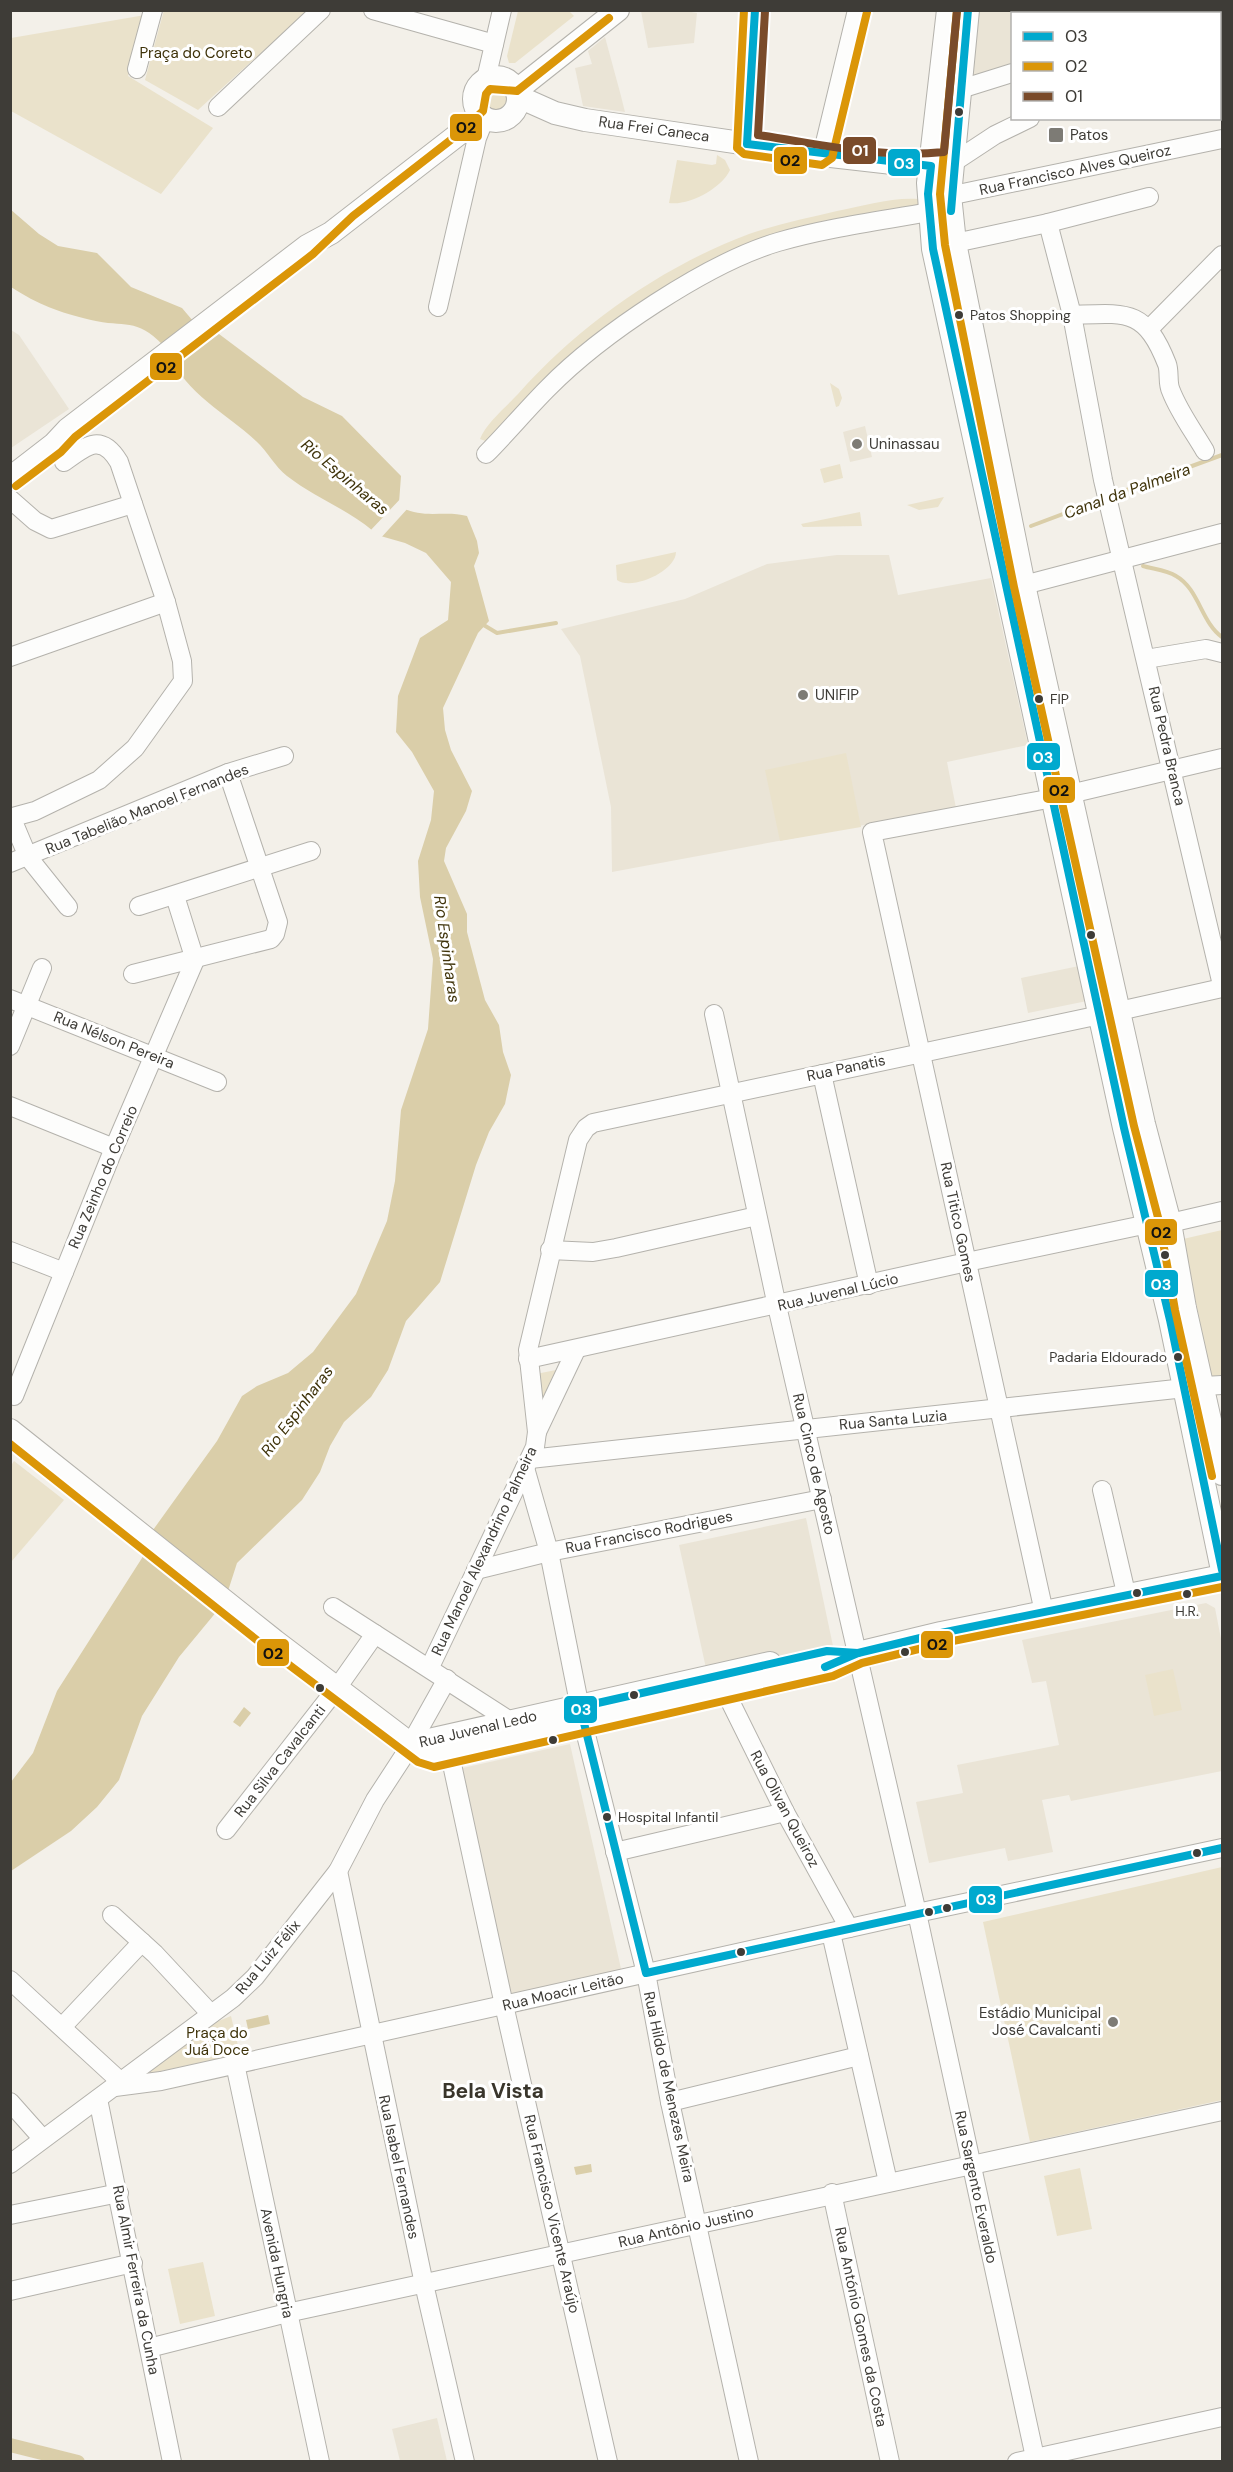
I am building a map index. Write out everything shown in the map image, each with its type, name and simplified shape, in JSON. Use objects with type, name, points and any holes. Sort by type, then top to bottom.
[{"type":"main road","points":[[10,478],[54,444],[75,423],[307,246],[325,226],[451,128],[486,115],[514,113],[516,90],[602,10]]},
{"type":"main road","points":[[516,90],[618,10]]},
{"type":"main road","points":[[948,10],[928,200],[933,249],[1024,585],[1061,796]]},
{"type":"main road","points":[[968,10],[950,195],[955,243],[989,461],[1110,1013],[1144,1124],[1159,1224],[1185,1308],[1222,1474]]},
{"type":"main road","points":[[486,115],[476,89],[486,79],[502,77],[516,90]]},
{"type":"main road","name":"Rua Frei Caneca","points":[[516,90],[555,113]]},
{"type":"main road","name":"Rua Frei Caneca","points":[[486,115],[555,113],[822,155],[931,166],[954,162]]},
{"type":"main road","points":[[10,466],[49,436],[75,423]]},
{"type":"main road","points":[[1204,1386],[1222,1569]]},
{"type":"main road","points":[[10,1430],[275,1641],[411,1744]]},
{"type":"main road","name":"Rua Juvenal Ledo","points":[[411,1744],[510,1721],[582,1715],[724,1689],[831,1666],[858,1653],[1126,1593],[1222,1575]]},
{"type":"main road","name":"Rua Juvenal Ledo","points":[[411,1744],[424,1754],[435,1757],[450,1755],[582,1715],[827,1651],[858,1653]]},
{"type":"street","points":[[137,69],[153,10]]},
{"type":"street","points":[[218,107],[321,10]]},
{"type":"street","points":[[373,10],[494,44]]},
{"type":"street","points":[[486,79],[502,10]]},
{"type":"street","points":[[747,144],[755,10]]},
{"type":"street","points":[[822,155],[857,10]]},
{"type":"street","points":[[939,96],[1011,73]]},
{"type":"street","points":[[438,307],[477,138],[486,115]]},
{"type":"street","points":[[954,162],[995,135],[1026,120]]},
{"type":"street","name":"Rua Francisco Alves Queiroz","points":[[486,454],[548,387],[610,336],[696,279],[752,251],[928,200],[1222,139]]},
{"type":"street","points":[[955,243],[1048,224],[1149,197]]},
{"type":"street","points":[[1048,224],[1072,315],[1120,315],[1136,319],[1150,328],[1168,366],[1170,390],[1205,451]]},
{"type":"street","points":[[1150,328],[1222,255]]},
{"type":"street","name":"Rua Pedra Branca","points":[[1072,315],[1103,480],[1173,769],[1222,987]]},
{"type":"street","points":[[64,462],[91,444],[107,447],[119,462],[166,602],[182,661],[183,681],[135,748],[99,780],[35,811],[12,818],[28,856],[68,907]]},
{"type":"street","points":[[10,499],[35,520],[51,529],[133,504]]},
{"type":"street","points":[[1024,585],[1222,533]]},
{"type":"street","points":[[10,657],[166,602]]},
{"type":"street","points":[[1146,659],[1206,649],[1222,653]]},
{"type":"street","name":"Rua Tabelião Manoel Fernandes","points":[[10,863],[228,773],[284,756]]},
{"type":"street","points":[[1061,796],[1222,759]]},
{"type":"street","points":[[133,974],[271,939],[275,934],[278,922],[262,867],[228,773]]},
{"type":"street","name":"Rua Titico Gomes","points":[[1044,1612],[872,832],[1061,796]]},
{"type":"street","points":[[139,906],[311,851]]},
{"type":"street","points":[[176,896],[195,960]]},
{"type":"street","name":"Rua Zeinho do Correio","points":[[14,1396],[114,1148],[195,960]]},
{"type":"street","points":[[10,1046],[19,1002],[42,968]]},
{"type":"street","name":"Rua Panatis","points":[[593,1123],[1222,987]]},
{"type":"street","name":"Rua Nélson Pereira","points":[[19,1002],[217,1082]]},
{"type":"street","name":"Rua Cinco de Agosto","points":[[714,1014],[777,1306],[807,1428],[917,1913]]},
{"type":"street","points":[[822,1074],[868,1285]]},
{"type":"street","points":[[10,1107],[114,1148]]},
{"type":"street","name":"Rua Manoel Alexandrino Palmeira","points":[[430,1667],[527,1464],[537,1432],[528,1359],[550,1250],[578,1140],[593,1123]]},
{"type":"street","name":"Rua Juvenal Lúcio","points":[[528,1359],[777,1306],[967,1262],[1222,1211]]},
{"type":"street","points":[[550,1250],[593,1252],[757,1216]]},
{"type":"street","points":[[10,1251],[63,1272]]},
{"type":"street","points":[[537,1432],[576,1350]]},
{"type":"street","name":"Rua Santa Luzia","points":[[527,1464],[807,1428],[999,1410],[1204,1386]]},
{"type":"street","name":"Rua Hildo de Menezes Meira","points":[[527,1464],[549,1552],[582,1715],[646,1973],[670,2102],[749,2462]]},
{"type":"street","points":[[1102,1490],[1126,1593]]},
{"type":"street","name":"Rua Francisco Rodrigues","points":[[476,1570],[549,1552],[822,1498]]},
{"type":"street","points":[[333,1607],[430,1667],[510,1721]]},
{"type":"street","name":"Rua Silva Cavalcanti","points":[[226,1830],[337,1688],[375,1634]]},
{"type":"street","name":"Rua Luiz Félix","points":[[10,2164],[233,1998],[255,1977],[338,1871],[375,1800],[411,1744],[447,1679]]},
{"type":"street","name":"Rua Olivan Queiroz","points":[[724,1689],[785,1812],[849,1928]]},
{"type":"street","name":"Rua Francisco Vicente Araújo","points":[[450,1755],[504,2005],[608,2462]]},
{"type":"street","points":[[615,1852],[785,1812]]},
{"type":"street","name":"Rua Moacir Leitão","points":[[118,2084],[161,2081],[370,2033],[1222,1848]]},
{"type":"street","name":"Rua Isabel Fernandes","points":[[338,1871],[370,2033],[465,2462]]},
{"type":"street","name":"Rua Sargento Everaldo","points":[[917,1913],[970,2165],[1036,2459]]},
{"type":"street","points":[[112,1915],[142,1942],[211,2014]]},
{"type":"street","points":[[831,1933],[888,2182]]},
{"type":"street","points":[[62,2027],[142,1942]]},
{"type":"street","points":[[10,1980],[62,2027],[118,2084]]},
{"type":"street","points":[[670,2102],[858,2056]]},
{"type":"street","name":"Avenida Hungria","points":[[235,2064],[320,2462]]},
{"type":"street","name":"Rua Almir Ferreira da Cunha","points":[[98,2099],[119,2193],[172,2462]]},
{"type":"street","points":[[10,2102],[42,2138]]},
{"type":"street","name":"Rua Antônio Justino","points":[[149,2348],[287,2313],[698,2225],[832,2193],[1222,2111]]},
{"type":"street","points":[[10,2215],[119,2193]]},
{"type":"street","name":"Rua António Gomes da Costa","points":[[832,2193],[890,2462]]},
{"type":"street","points":[[10,2290],[133,2263]]},
{"type":"street","points":[[1017,2462],[1222,2417]]},
{"type":"shaded area","points":[[1089,10],[1222,11],[1222,67],[1221,12],[1088,12]]},
{"type":"shaded area","points":[[641,11],[697,13],[694,43],[648,48]]},
{"type":"shaded area","points":[[967,11],[1087,11],[1011,12],[1011,75],[961,88]]},
{"type":"shaded area","points":[[605,37],[625,112],[583,106],[575,68],[592,64],[588,51]]},
{"type":"shaded area","points":[[11,330],[19,335],[69,409],[11,448]]},
{"type":"shaded area","name":"Uninassau","points":[[865,426],[872,457],[850,462],[843,432]]},
{"type":"shaded area","name":"UNIFIP","points":[[837,555],[889,555],[898,595],[991,578],[1028,745],[947,762],[956,808],[612,872],[611,807],[580,656],[561,629],[685,599],[767,564]]},
{"type":"shaded area","points":[[1079,966],[1087,1001],[1028,1013],[1021,978]]},
{"type":"shaded area","points":[[806,1518],[833,1646],[707,1673],[679,1545]]},
{"type":"shaded area","points":[[1206,1603],[1215,1608],[1222,1644],[1222,1771],[1071,1801],[1069,1795],[1042,1800],[1053,1852],[1008,1861],[1005,1848],[929,1863],[916,1802],[963,1793],[957,1765],[1059,1745],[1046,1681],[1032,1683],[1022,1640]]},
{"type":"shaded area","points":[[570,1744],[622,1973],[510,1998],[458,1769]]},
{"type":"shaded area","points":[[437,2418],[447,2461],[400,2461],[392,2429]]},
{"type":"green space","name":"Praça do Coreto","points":[[164,10],[307,11],[198,110],[145,80]]},
{"type":"green space","points":[[518,11],[569,11],[574,16],[515,63],[509,63],[507,56]]},
{"type":"green space","points":[[151,14],[128,76],[213,128],[161,194],[11,111],[11,38]]},
{"type":"green space","points":[[496,83],[508,87],[512,99],[508,111],[496,115],[484,111],[480,99],[484,87]]},
{"type":"green space","points":[[717,155],[725,160],[730,170],[720,183],[695,199],[669,203],[677,160],[712,165],[716,164]]},
{"type":"green space","points":[[918,199],[921,205],[710,263],[488,442],[480,439],[497,415],[568,344],[624,300],[685,263],[749,234],[782,224],[878,202]]},
{"type":"green space","points":[[830,383],[839,389],[842,398],[839,406],[836,407]]},
{"type":"green space","points":[[840,464],[843,478],[824,483],[820,469]]},
{"type":"green space","points":[[944,497],[938,507],[919,510],[907,505]]},
{"type":"green space","points":[[860,512],[862,526],[803,527],[801,524]]},
{"type":"green space","points":[[676,552],[669,566],[652,577],[633,583],[617,580],[616,565]]},
{"type":"green space","points":[[846,753],[861,827],[780,841],[765,770]]},
{"type":"green space","points":[[1222,1230],[1222,1380],[1212,1381],[1183,1239]]},
{"type":"green space","points":[[561,1369],[537,1418],[536,1374]]},
{"type":"green space","points":[[14,1461],[64,1500],[11,1562],[10,1467]]},
{"type":"green space","points":[[1173,1669],[1182,1710],[1154,1716],[1145,1675]]},
{"type":"green space","name":"Estádio Municipal José Cavalcanti","points":[[1222,1867],[1222,2100],[1030,2142],[983,1922]]},
{"type":"green space","name":"Praça do Juá Doce","points":[[231,2016],[240,2054],[147,2074],[211,2024]]},
{"type":"green space","points":[[1080,2168],[1092,2229],[1057,2236],[1044,2176]]},
{"type":"green space","points":[[203,2262],[215,2316],[180,2324],[168,2269]]},
{"type":"water","points":[[10,209],[39,234],[58,246],[97,253],[131,287],[182,308],[193,321],[163,345],[145,330],[130,325],[91,320],[69,314],[40,303],[11,287]]},
{"type":"water","name":"Rio Espinharas","points":[[203,327],[215,331],[303,397],[342,416],[401,476],[399,503],[373,531],[287,476],[256,441],[196,392],[186,381],[169,354]]},
{"type":"water","name":"Rio Espinharas","points":[[403,508],[427,514],[467,516],[477,541],[479,553],[474,566],[489,621],[478,633],[443,708],[445,730],[451,750],[472,791],[466,811],[446,848],[444,861],[467,914],[467,932],[485,1000],[499,1025],[503,1052],[511,1075],[505,1104],[489,1132],[476,1165],[440,1282],[406,1321],[388,1370],[371,1397],[344,1422],[330,1446],[320,1472],[302,1500],[237,1563],[228,1591],[153,1530],[217,1441],[242,1396],[257,1386],[288,1373],[313,1352],[356,1294],[387,1221],[395,1181],[401,1110],[428,1029],[433,959],[420,897],[418,861],[431,820],[434,791],[412,752],[396,732],[398,696],[420,638],[448,620],[451,582],[426,553],[405,543],[377,535]]},
{"type":"water","points":[[147,1545],[222,1605],[179,1657],[142,1716],[119,1780],[97,1807],[71,1831],[11,1871],[11,1782],[33,1753],[57,1691],[142,1558]]},
{"type":"water","points":[[244,1707],[251,1713],[240,1727],[233,1722]]},
{"type":"water","points":[[268,2015],[270,2024],[248,2029],[246,2020]]},
{"type":"water","points":[[591,2164],[592,2172],[576,2175],[574,2167]]},
{"type":"pier","points":[[403,496],[403,505],[409,507],[379,540],[375,538],[369,532]]},
{"type":"waterway","name":"Canal da Palmeira","points":[[1113,495],[1222,455]]},
{"type":"waterway","name":"Canal da Palmeira","points":[[1031,526],[1103,499]]},
{"type":"waterway","points":[[1143,566],[1168,572],[1184,582],[1209,623],[1222,637]]},
{"type":"waterway","name":"Canal da Palmeira","points":[[482,624],[497,633],[556,623]]},
{"type":"waterway","points":[[10,2445],[78,2462]]},
{"type":"transit line","name":"02","points":[[744,10],[737,148],[744,154],[822,165],[832,158],[867,12]]},
{"type":"transit line","name":"03","points":[[755,10],[747,144],[931,166],[928,194],[933,249],[1124,1128],[1170,1320],[1222,1570]]},
{"type":"transit line","name":"02","points":[[957,10],[940,194],[945,245],[1014,587],[1134,1126],[1160,1225],[1175,1310],[1212,1476]]},
{"type":"transit line","name":"01","points":[[765,11],[758,135],[851,150],[921,154],[944,152],[957,10]]},
{"type":"transit line","name":"03","points":[[951,211],[968,10]]},
{"type":"transit line","name":"02","points":[[16,486],[61,452],[75,437],[313,254],[353,216],[461,132],[483,111],[486,94],[490,89],[517,91],[609,18]]},
{"type":"transit line","name":"02","points":[[10,1444],[268,1649],[418,1762],[434,1767],[833,1676],[862,1663],[943,1643],[1222,1587]]},
{"type":"transit line","name":"03","points":[[825,1667],[858,1653],[941,1633],[1222,1576]]},
{"type":"transit line","name":"03","points":[[858,1653],[827,1651],[580,1707],[646,1973],[1222,1848]]},
{"type":"place","name":"Patos","points":[[1056,135]]},
{"type":"place","name":"Patos Shopping","points":[[959,315]]},
{"type":"place","name":"Uninassau","points":[[857,444]]},
{"type":"place","name":"UNIFIP","points":[[803,695]]},
{"type":"place","name":"FIP","points":[[1039,699]]},
{"type":"place","name":"Padaria Eldourado","points":[[1178,1357]]},
{"type":"place","name":"H.R.","points":[[1187,1594]]},
{"type":"place","name":"Hospital Infantil","points":[[607,1817]]},
{"type":"place","name":"Estádio Municipal José Cavalcanti","points":[[1113,2022]]},
{"type":"district","name":"Bela Vista","points":[[493,2091]]}]
